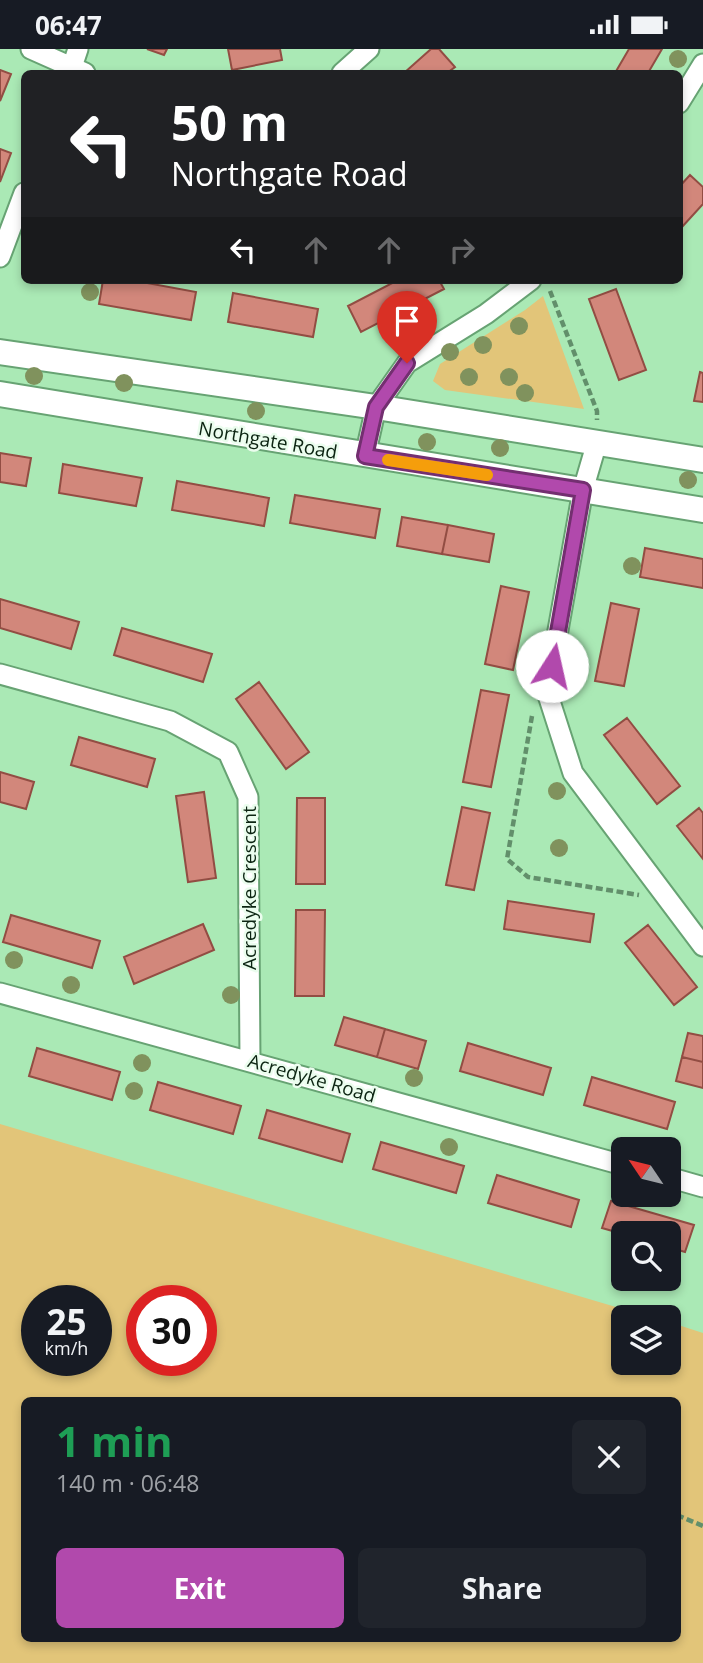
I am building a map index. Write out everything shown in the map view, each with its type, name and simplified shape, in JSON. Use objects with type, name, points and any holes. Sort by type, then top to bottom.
[{"type":"street","points":[[31,49],[71,70]]},
{"type":"street","points":[[75,70],[78,49]]},
{"type":"street","points":[[345,70],[369,49]]},
{"type":"street","points":[[683,96],[703,64]]},
{"type":"street","points":[[0,257],[21,201]]},
{"type":"street","points":[[365,456],[376,407],[407,363],[486,314],[526,284]]},
{"type":"street","points":[[0,352],[376,407],[703,460]]},
{"type":"street","name":"Northgate Road","points":[[0,394],[703,510]]},
{"type":"street","points":[[597,442],[583,490],[547,692],[572,773],[703,946]]},
{"type":"street","name":"Acredyke Crescent","points":[[0,674],[170,721],[228,752],[248,797],[250,1061]]},
{"type":"street","name":"Acredyke Road","points":[[0,993],[611,1162]]},
{"type":"street","points":[[681,1181],[703,1187]]},
{"type":"path","points":[[547,284],[597,411],[597,442]]},
{"type":"path","points":[[547,692],[530,718],[508,859],[528,877],[667,899]]},
{"type":"path","points":[[681,1517],[703,1526]]},
{"type":"shaded area","points":[[543,296],[584,409],[445,390],[433,381],[440,364]]},
{"type":"shaded area","points":[[0,1124],[611,1306],[611,1375],[681,1375],[681,1326],[703,1333],[703,1663],[0,1663]]},
{"type":"building","points":[[147,49],[167,49],[164,55]]},
{"type":"building","points":[[228,49],[280,49],[282,60],[232,70]]},
{"type":"building","points":[[431,49],[439,49],[455,67],[451,70],[407,70]]},
{"type":"building","points":[[629,49],[662,49],[650,70],[617,70]]},
{"type":"building","points":[[0,70],[11,74],[0,101]]},
{"type":"building","points":[[0,149],[11,153],[0,182]]},
{"type":"building","points":[[690,175],[703,187],[703,204],[683,226],[683,183]]},
{"type":"building","points":[[102,284],[153,284],[196,292],[191,320],[99,304]]},
{"type":"building","points":[[390,284],[441,284],[444,289],[361,332],[348,306]]},
{"type":"building","points":[[616,289],[646,370],[619,380],[589,299]]},
{"type":"building","points":[[233,293],[318,309],[313,337],[228,322]]},
{"type":"building","points":[[700,372],[703,373],[703,402],[694,401]]},
{"type":"building","points":[[0,453],[31,458],[26,486],[0,482]]},
{"type":"building","points":[[63,464],[142,478],[136,506],[59,493]]},
{"type":"building","points":[[177,481],[269,498],[264,526],[172,510]]},
{"type":"building","points":[[295,495],[380,509],[375,538],[290,523]]},
{"type":"building","points":[[402,517],[448,525],[442,554],[397,546]]},
{"type":"building","points":[[448,525],[494,534],[489,562],[442,554]]},
{"type":"building","points":[[645,548],[703,559],[703,588],[640,577]]},
{"type":"building","points":[[501,586],[529,592],[513,670],[485,664]]},
{"type":"building","points":[[0,599],[79,622],[71,649],[0,628]]},
{"type":"building","points":[[611,603],[639,609],[624,686],[595,681]]},
{"type":"building","points":[[122,628],[212,654],[203,682],[114,655]]},
{"type":"building","points":[[259,682],[309,752],[286,769],[236,699]]},
{"type":"building","points":[[481,690],[509,695],[491,787],[463,782]]},
{"type":"building","points":[[627,718],[680,786],[657,804],[604,735]]},
{"type":"building","points":[[79,737],[155,759],[147,787],[71,765]]},
{"type":"building","points":[[0,772],[34,782],[26,809],[0,802]]},
{"type":"building","points":[[204,792],[216,878],[188,882],[176,796]]},
{"type":"building","points":[[297,798],[325,798],[325,884],[296,884]]},
{"type":"building","points":[[462,807],[490,813],[474,890],[446,885]]},
{"type":"building","points":[[699,808],[703,813],[703,859],[677,826]]},
{"type":"building","points":[[508,901],[594,914],[590,942],[504,929]]},
{"type":"building","points":[[296,910],[325,910],[324,996],[295,996]]},
{"type":"building","points":[[11,915],[100,941],[92,968],[3,942]]},
{"type":"building","points":[[203,924],[214,950],[134,984],[124,957]]},
{"type":"building","points":[[648,925],[697,987],[674,1005],[625,943]]},
{"type":"building","points":[[344,1017],[385,1029],[377,1057],[335,1045]]},
{"type":"building","points":[[385,1029],[426,1041],[418,1069],[377,1057]]},
{"type":"building","points":[[688,1033],[703,1036],[703,1062],[682,1057]]},
{"type":"building","points":[[468,1043],[551,1068],[543,1095],[460,1071]]},
{"type":"building","points":[[37,1048],[120,1072],[112,1100],[29,1076]]},
{"type":"building","points":[[682,1057],[703,1062],[703,1088],[676,1081]]},
{"type":"building","points":[[592,1077],[675,1102],[667,1129],[584,1105]]},
{"type":"building","points":[[158,1082],[241,1106],[233,1134],[150,1110]]},
{"type":"building","points":[[267,1110],[350,1134],[342,1162],[259,1138]]},
{"type":"building","points":[[381,1142],[464,1166],[456,1193],[373,1169]]},
{"type":"building","points":[[497,1175],[579,1200],[571,1227],[488,1203]]},
{"type":"building","points":[[611,1201],[611,1207],[632,1207],[680,1221],[611,1221],[611,1231],[602,1228]]},
{"type":"building","points":[[681,1221],[694,1225],[685,1252],[681,1251]]},
{"type":"slow traffic","points":[[388,460],[487,475]]},
{"type":"route","points":[[407,363],[376,407],[365,456],[583,490],[552,666]]}]
